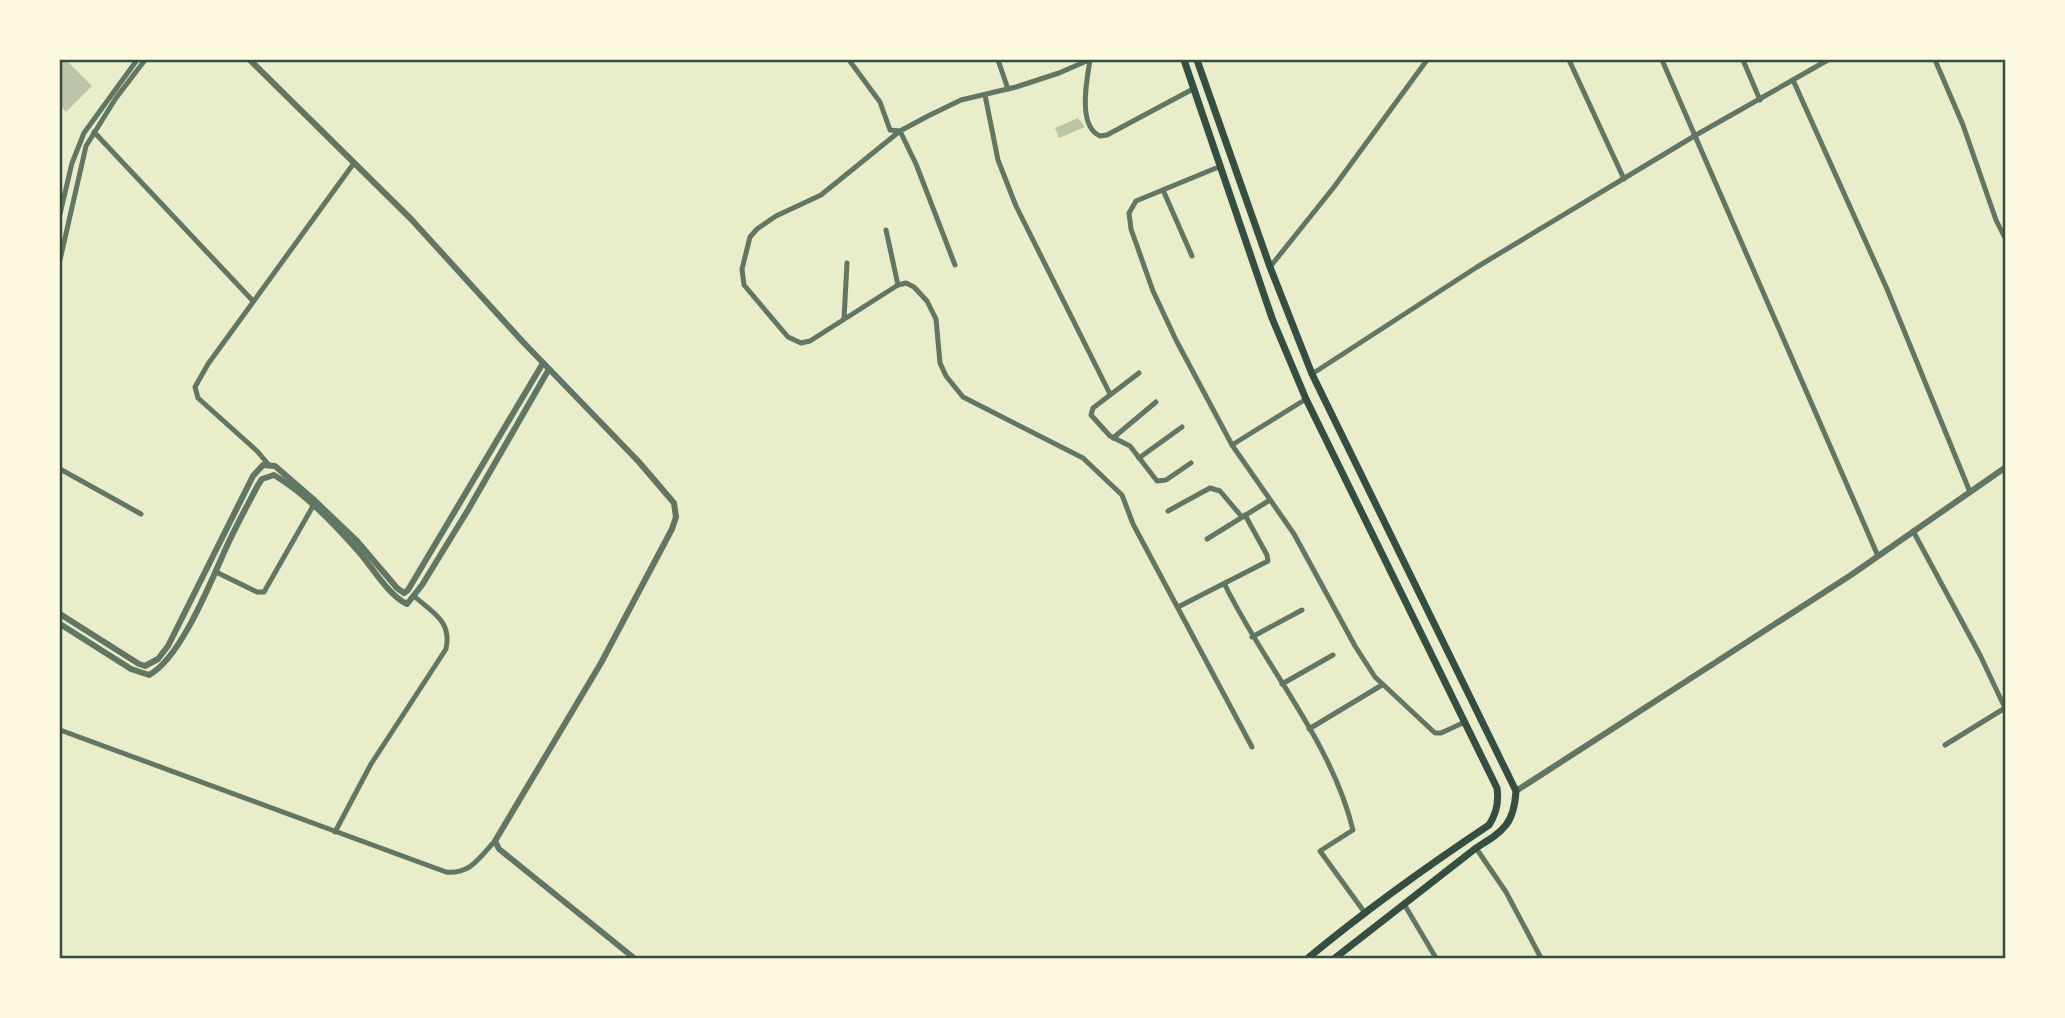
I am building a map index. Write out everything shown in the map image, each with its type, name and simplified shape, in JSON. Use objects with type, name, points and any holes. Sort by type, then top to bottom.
[{"type":"main road","points":[[1184,60],[1271,314],[1306,399],[1497,788],[1499,802],[1495,817],[1489,825],[1422,870],[1308,958]]},
{"type":"main road","points":[[1198,60],[1270,267],[1312,374],[1516,791],[1513,814],[1500,832],[1335,958]]},
{"type":"main road","points":[[1271,314],[1287,308]]},
{"type":"main road","points":[[1340,932],[1351,946]]},
{"type":"street","points":[[60,214],[72,163],[84,133],[137,60]]},
{"type":"street","points":[[60,260],[86,145],[145,60]]},
{"type":"street","points":[[60,730],[446,872],[459,873],[470,868],[495,841],[601,663],[673,529],[676,517],[674,503],[667,493],[411,219],[250,60]]},
{"type":"street","points":[[849,60],[880,102],[890,130],[900,131]]},
{"type":"street","points":[[998,60],[1008,89]]},
{"type":"street","points":[[1193,89],[1107,135],[1100,136],[1092,131],[1085,111],[1089,60],[1059,73],[1008,89],[961,100],[900,131],[821,195],[776,216],[757,229],[750,237],[742,269],[744,285],[752,297],[788,337],[801,343],[810,341],[898,285],[906,283],[914,287],[927,301],[936,319],[940,363],[946,376],[963,397],[1083,458],[1122,495],[1133,524],[1252,747]]},
{"type":"street","points":[[1270,267],[1334,187],[1427,60]]},
{"type":"street","points":[[1569,60],[1624,179]]},
{"type":"street","points":[[1662,60],[1878,556]]},
{"type":"street","points":[[1743,60],[1760,100]]},
{"type":"street","points":[[1312,374],[1477,267],[1696,135],[1828,60]]},
{"type":"street","points":[[1935,60],[2006,240]]},
{"type":"street","points":[[1793,80],[1887,289],[1970,492]]},
{"type":"street","points":[[985,94],[998,160],[1016,206],[1110,394]]},
{"type":"street","points":[[900,131],[916,163],[955,265]]},
{"type":"street","points":[[94,132],[253,301]]},
{"type":"street","points":[[354,163],[198,380],[195,391],[198,398],[268,464],[313,499],[358,541],[404,593],[472,486],[543,363]]},
{"type":"street","points":[[1221,166],[1136,201],[1131,206],[1131,229],[1153,291],[1232,445],[1294,534],[1355,646],[1382,685],[1435,733],[1465,722]]},
{"type":"street","points":[[1163,190],[1192,257]]},
{"type":"street","points":[[886,230],[898,285]]},
{"type":"street","points":[[844,319],[847,263]]},
{"type":"street","points":[[60,624],[131,669],[149,675],[166,662],[174,651],[262,479],[274,475],[313,506],[402,602],[407,604],[468,510],[549,369]]},
{"type":"street","points":[[1139,373],[1091,411],[1094,420],[1113,438],[1130,446],[1154,479],[1161,482],[1191,463]]},
{"type":"street","points":[[1232,445],[1306,399]]},
{"type":"street","points":[[1113,438],[1156,402]]},
{"type":"street","points":[[1139,458],[1182,427]]},
{"type":"street","points":[[60,614],[139,664],[145,666],[154,662],[164,652],[180,623],[253,476],[262,465],[268,464]]},
{"type":"street","points":[[1516,791],[1878,556],[2006,467]]},
{"type":"street","points":[[60,469],[141,514]]},
{"type":"street","points":[[1168,511],[1210,488],[1220,491],[1243,516],[1268,561],[1178,607]]},
{"type":"street","points":[[1207,539],[1270,500]]},
{"type":"street","points":[[216,572],[257,592],[264,592],[313,506]]},
{"type":"street","points":[[1913,531],[2005,708],[1945,745]]},
{"type":"street","points":[[1225,585],[1252,638],[1309,729],[1338,785],[1353,830],[1320,851],[1365,913]]},
{"type":"street","points":[[335,832],[371,764],[446,649],[449,635],[445,626],[414,596]]},
{"type":"street","points":[[1252,638],[1302,610]]},
{"type":"street","points":[[1282,684],[1333,655]]},
{"type":"street","points":[[1309,729],[1382,685]]},
{"type":"street","points":[[495,841],[499,849],[634,958]]},
{"type":"street","points":[[1476,848],[1506,892],[1541,958]]},
{"type":"street","points":[[1404,904],[1436,958]]},
{"type":"building","points":[[60,60],[66,60],[92,86],[66,112],[60,105]]},
{"type":"building","points":[[1078,118],[1085,127],[1059,138],[1055,128]]}]
